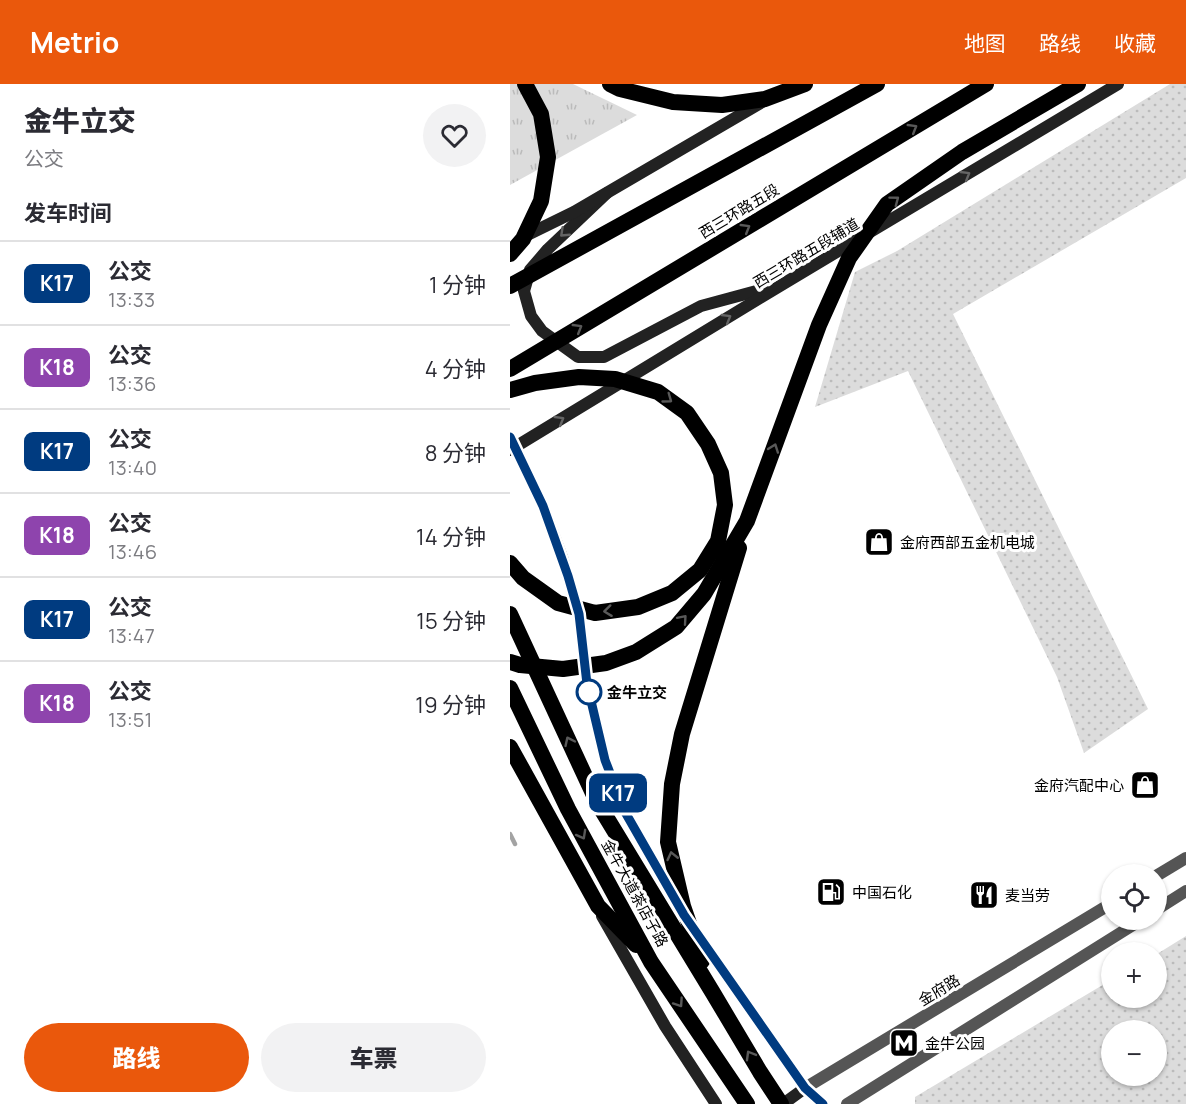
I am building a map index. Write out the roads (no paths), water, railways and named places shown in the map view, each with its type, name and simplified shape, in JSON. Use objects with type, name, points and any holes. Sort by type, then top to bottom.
[{"type":"highway","points":[[510,254],[523,239],[541,201],[548,157],[541,114],[525,84]]},
{"type":"highway","points":[[610,84],[620,89],[673,102],[722,105],[765,99],[805,84]]},
{"type":"highway","points":[[510,286],[877,84]]},
{"type":"highway","name":"西三环路五段","points":[[510,369],[986,84]]},
{"type":"highway","points":[[713,993],[683,906],[668,842],[672,784],[682,735],[747,521],[819,325],[849,258],[887,204],[962,152],[1078,84]]},
{"type":"highway","points":[[510,390],[535,383],[579,377],[615,379],[658,392],[687,413],[708,444],[721,473],[725,505],[718,541],[700,570],[672,593],[638,607],[595,613],[558,603],[523,578],[510,563]]},
{"type":"highway","points":[[510,662],[563,669],[606,663],[636,652],[676,627],[704,594],[747,521]]},
{"type":"highway","name":"金牛大道茶店子路","points":[[510,614],[597,802],[760,1072],[782,1104]]},
{"type":"highway","name":"金牛大道茶店子路","points":[[510,688],[568,809],[651,962],[747,1104]]},
{"type":"highway","points":[[513,754],[598,906],[651,962]]},
{"type":"main road","points":[[510,243],[574,212],[794,84]]},
{"type":"main road","name":"西三环路五段辅道","points":[[512,445],[1118,84]]},
{"type":"main road","points":[[607,193],[548,249],[530,270],[524,291],[531,316],[542,331],[578,357],[604,357],[701,306],[783,284]]},
{"type":"main road","points":[[512,445],[543,506],[562,557],[579,614],[587,684],[605,760],[625,812],[684,915],[805,1088],[823,1104]]},
{"type":"main road","points":[[510,736],[558,833],[618,945],[665,1026],[716,1104]]},
{"type":"main road","name":"金府路","points":[[782,1104],[805,1088]]},
{"type":"street","points":[[1167,869],[1186,858]]},
{"type":"street","points":[[1167,903],[1186,891]]},
{"type":"street","name":"金府路","points":[[805,1088],[1101,910]]},
{"type":"street","points":[[847,1104],[1125,930]]},
{"type":"waterway","points":[[510,834],[515,844]]},
{"type":"place","name":"金府西部五金机电城","points":[[879,542]]},
{"type":"place","name":"金牛立交","points":[[589,692]]},
{"type":"place","name":"金府汽配中心","points":[[1145,785]]},
{"type":"place","name":"中国石化","points":[[831,892]]},
{"type":"place","name":"麦当劳","points":[[984,895]]},
{"type":"place","name":"金牛公园","points":[[904,1043]]}]
